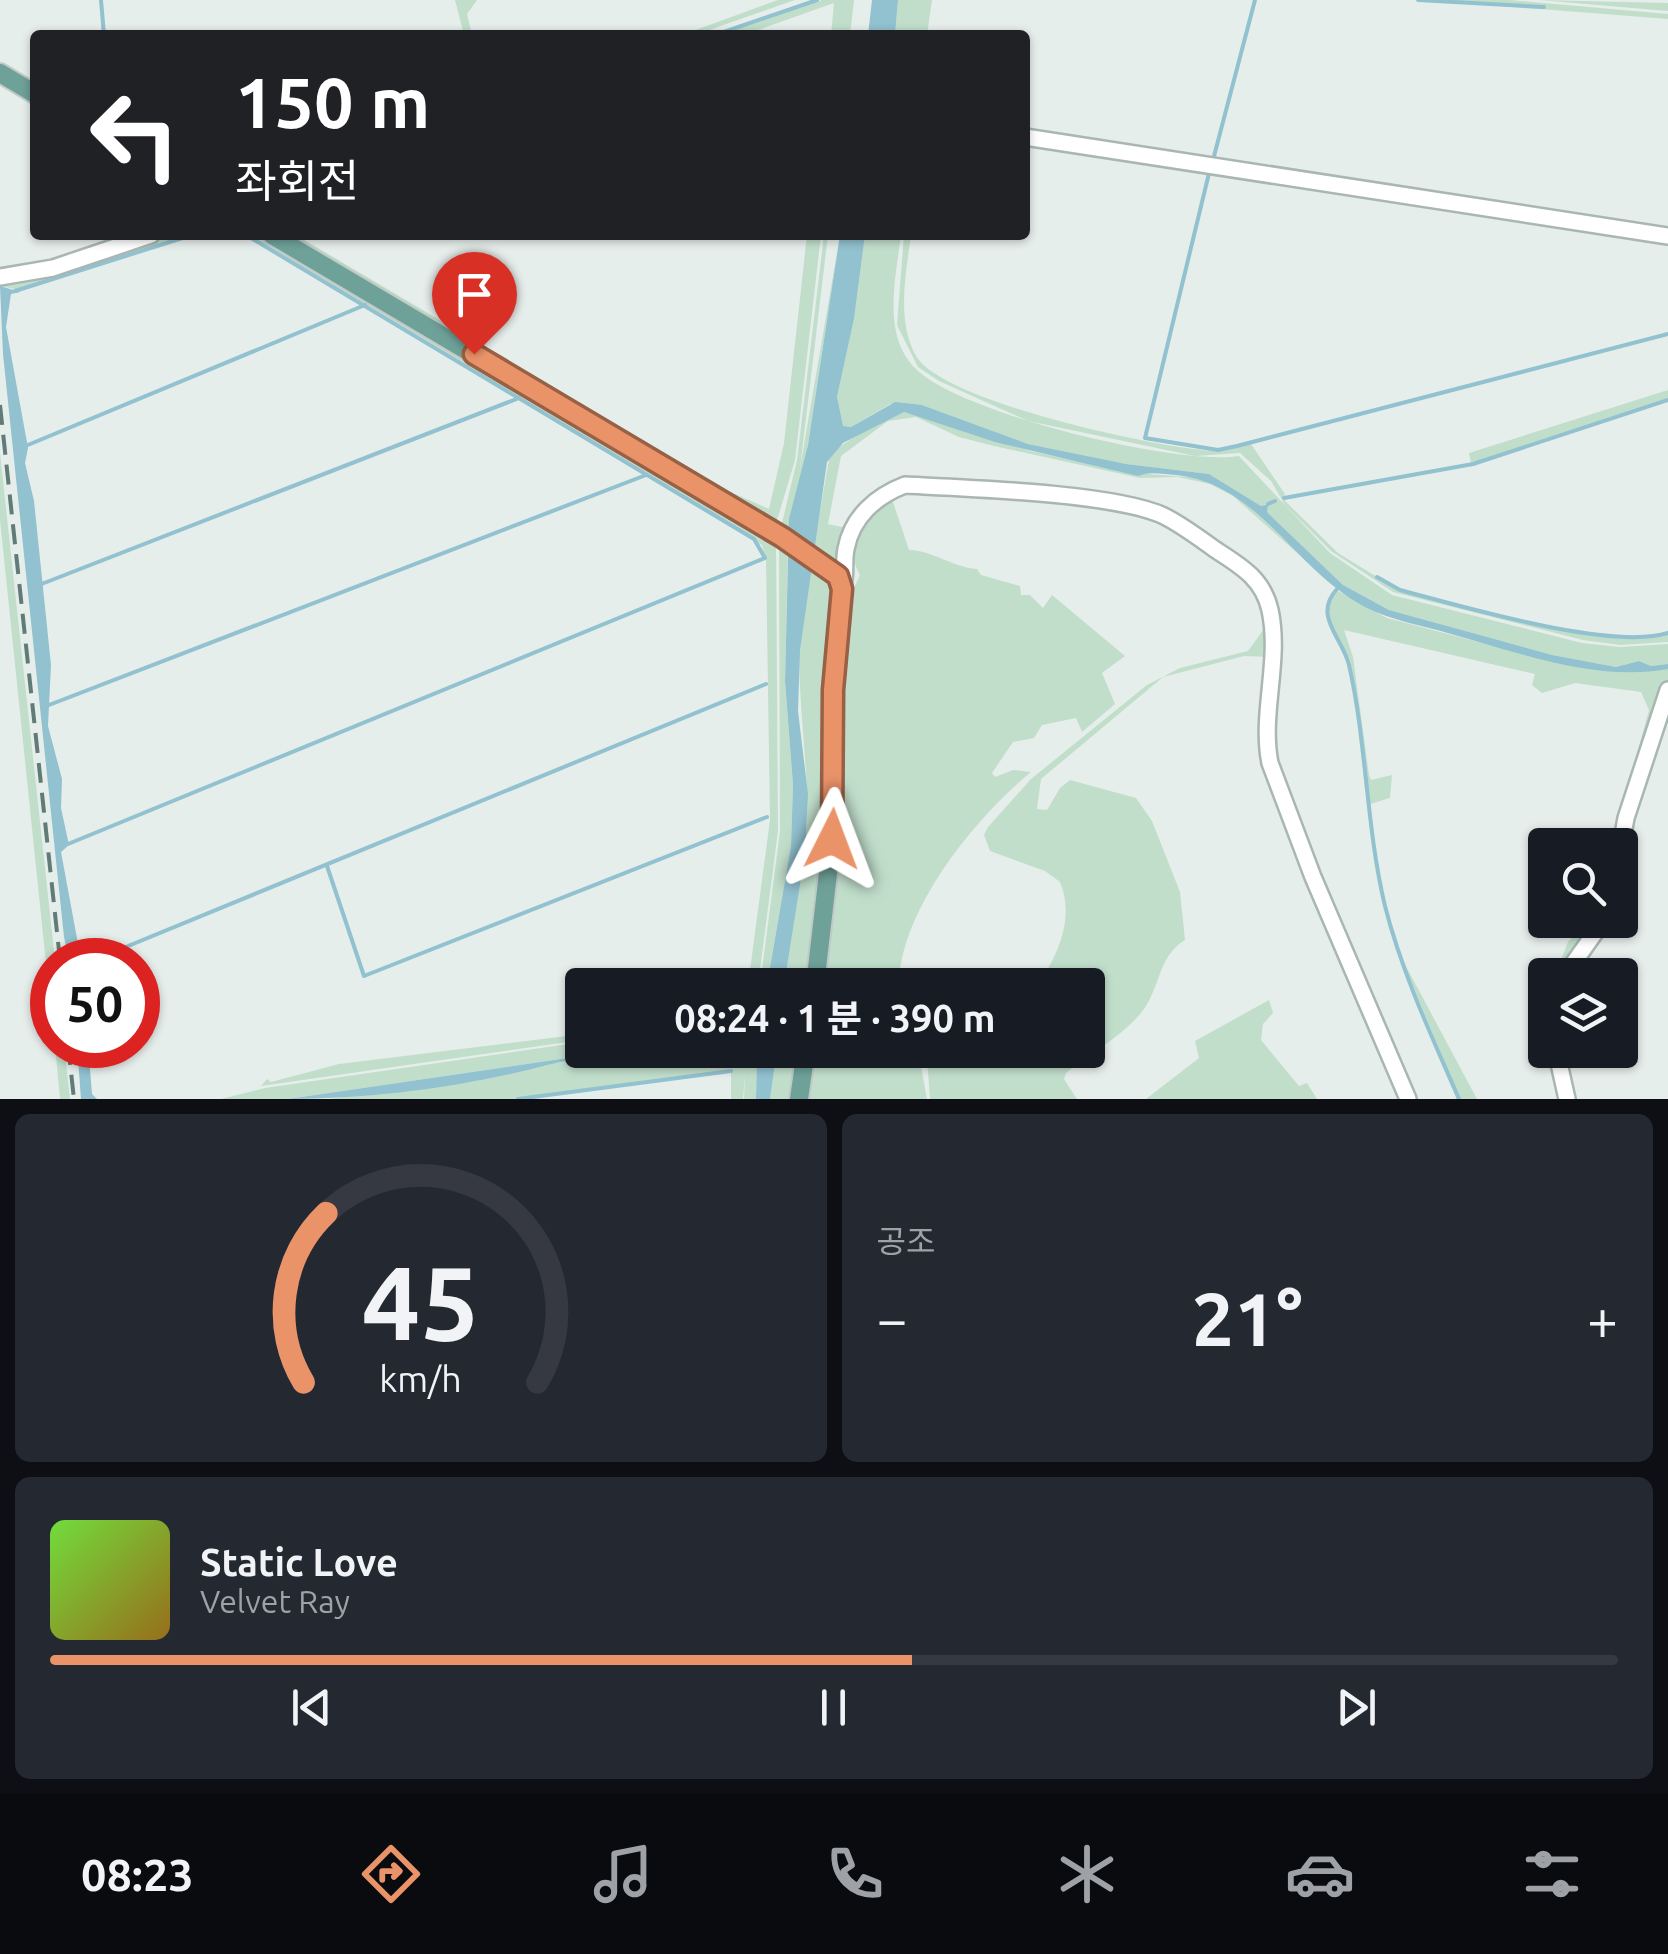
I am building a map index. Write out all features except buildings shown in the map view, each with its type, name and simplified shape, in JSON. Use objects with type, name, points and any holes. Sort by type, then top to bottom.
[{"type":"main road","points":[[0,74],[30,91]]},
{"type":"main road","points":[[280,240],[782,537],[838,576],[842,589],[833,690],[832,839],[818,968]]},
{"type":"main road","points":[[799,1099],[803,1068]]},
{"type":"street","points":[[1030,138],[1668,236]]},
{"type":"street","points":[[0,278],[53,268],[136,240]]},
{"type":"street","points":[[842,589],[847,574],[846,546],[859,518],[879,497],[905,485],[1077,499],[1162,515],[1246,568],[1259,582],[1271,613],[1272,689],[1266,746],[1270,763],[1313,877],[1408,1099]]},
{"type":"street","points":[[1625,828],[1668,690]]},
{"type":"street","points":[[1560,1068],[1567,1099]]},
{"type":"green space","points":[[455,0],[477,0],[467,14],[471,30],[463,30]]},
{"type":"green space","points":[[778,0],[795,0],[709,30],[696,30]]},
{"type":"green space","points":[[822,0],[854,0],[851,30],[831,30],[834,3],[758,30],[735,30]]},
{"type":"green space","points":[[898,0],[932,0],[928,30],[895,30]]},
{"type":"green space","points":[[1427,0],[1510,0],[1668,14],[1668,19]]},
{"type":"green space","points":[[1539,0],[1668,3],[1668,11]]},
{"type":"green space","points":[[156,240],[174,240],[19,290],[0,286],[52,276]]},
{"type":"green space","points":[[256,240],[270,240],[776,540],[778,831],[760,968],[750,968],[770,820],[766,559],[762,545]]},
{"type":"green space","points":[[295,240],[304,240],[731,492],[769,509],[784,443],[806,240],[820,240],[795,460],[776,524]]},
{"type":"green space","points":[[823,240],[827,240],[800,468],[839,240],[808,445],[789,530],[782,523],[797,460]]},
{"type":"green space","points":[[864,240],[900,240],[894,287],[898,340],[916,369],[940,386],[1022,419],[1122,445],[1209,457],[1239,456],[1330,553],[1392,595],[1582,643],[1620,647],[1668,644],[1668,664],[1651,666],[1639,661],[1616,667],[1551,655],[1389,610],[1343,585],[1267,512],[1266,507],[1275,500],[1261,506],[1209,474],[1125,464],[1028,444],[922,405],[890,404],[851,427],[842,426],[837,397],[854,319]]},
{"type":"green space","points":[[904,240],[910,240],[904,297],[910,342],[916,356],[934,373],[966,390],[1054,420],[1147,441],[1213,451],[1251,444],[1285,494],[1283,499],[1338,553],[1400,591],[1580,634],[1619,638],[1668,634],[1668,642],[1620,645],[1583,640],[1393,592],[1331,551],[1285,505],[1271,481],[1240,453],[1195,456],[1028,421],[939,381],[918,367],[897,325]]},
{"type":"green space","points":[[1668,390],[1668,398],[1471,463],[1469,453]]},
{"type":"green space","points":[[904,412],[1030,451],[1134,473],[1203,478],[1246,501],[1332,584],[1233,496],[1210,484],[1178,477],[1140,478],[994,446],[959,437],[916,417],[888,421],[841,456],[828,524],[851,529],[838,567],[814,546],[830,453],[879,421]]},
{"type":"green space","points":[[0,453],[53,938],[43,938],[0,520]]},
{"type":"green space","points":[[891,496],[909,550],[1020,586],[1021,595],[1030,595],[1043,608],[1052,595],[1125,656],[1102,673],[1115,704],[1082,732],[1076,718],[1042,725],[1034,738],[1013,742],[992,773],[995,777],[1013,770],[1031,772],[987,814],[944,868],[912,927],[901,968],[820,968],[845,607],[860,575],[854,541],[872,513]]},
{"type":"green space","points":[[779,545],[788,547],[785,682],[793,785],[791,846],[770,968],[762,968],[780,831]]},
{"type":"green space","points":[[810,561],[831,584],[825,662],[827,798],[812,968],[786,968],[807,817],[799,648]]},
{"type":"green space","points":[[1338,591],[1387,618],[1547,660],[1615,671],[1668,669],[1668,687],[1624,828],[1617,828],[1649,710],[1641,692],[1575,683],[1542,693],[1532,685],[1535,674],[1344,630],[1353,657],[1369,775],[1371,780],[1392,775],[1390,798],[1367,805],[1350,660],[1328,616],[1331,597]]},
{"type":"green space","points":[[1269,622],[1270,657],[1244,656],[1163,677],[1041,779],[1037,809],[1047,810],[1060,788],[1070,780],[1136,798],[1152,821],[1180,892],[1185,940],[1169,955],[1141,1013],[1105,1045],[1105,968],[1048,968],[1065,922],[1060,882],[1045,871],[990,851],[984,835],[1031,779],[1147,685],[1180,668],[1248,651]]},
{"type":"green space","points":[[1572,938],[1589,938],[1574,958],[1562,958]]},
{"type":"green space","points":[[1401,957],[1477,1099],[1460,1099]]},
{"type":"green space","points":[[1269,1000],[1273,1013],[1263,1024],[1261,1040],[1299,1086],[1307,1083],[1317,1099],[1146,1099],[1199,1058],[1195,1041]]},
{"type":"green space","points":[[565,1036],[565,1042],[261,1086],[267,1079],[271,1082],[339,1064]]},
{"type":"green space","points":[[565,1044],[565,1058],[288,1099],[221,1099],[265,1088]]},
{"type":"green space","points":[[565,1062],[565,1068],[757,1068],[756,1099],[744,1099],[745,1075],[743,1099],[731,1099],[731,1070],[514,1099],[328,1099],[477,1081]]},
{"type":"green space","points":[[57,1068],[67,1068],[70,1099],[60,1099]]},
{"type":"green space","points":[[774,1068],[798,1068],[793,1099],[770,1099]]},
{"type":"green space","points":[[807,1068],[921,1068],[927,1099],[802,1099]]},
{"type":"green space","points":[[928,1068],[1073,1068],[1064,1079],[1077,1099],[930,1099]]},
{"type":"water","points":[[872,0],[898,0],[895,30],[869,30]]},
{"type":"water","points":[[839,240],[864,240],[854,319],[837,397],[843,426],[851,427],[895,402],[922,405],[1028,444],[1126,464],[1209,474],[1261,506],[1268,504],[1267,512],[1343,585],[1389,610],[1552,655],[1616,667],[1639,661],[1651,666],[1668,664],[1668,669],[1613,672],[1558,664],[1386,616],[1340,591],[1254,511],[1205,482],[1176,475],[1138,476],[995,442],[904,412],[843,443],[827,462],[800,650],[798,711],[808,794],[805,853],[787,968],[770,968],[791,846],[793,785],[785,681],[789,519],[808,445]]},
{"type":"water","points":[[0,286],[20,292],[11,294],[6,327],[28,448],[25,463],[34,501],[51,665],[48,726],[62,779],[61,808],[69,845],[61,852],[77,938],[64,937],[3,354]]},
{"type":"water","points":[[565,1058],[483,1080],[418,1090],[288,1099]]},
{"type":"water","points":[[79,1068],[90,1068],[92,1094],[97,1099],[81,1099]]},
{"type":"water","points":[[757,1068],[774,1068],[770,1099],[756,1099]]},
{"type":"waterway","points":[[101,0],[104,30]]},
{"type":"waterway","points":[[730,30],[817,0]]},
{"type":"waterway","points":[[1213,160],[1255,0]]},
{"type":"waterway","points":[[1418,0],[1544,7]]},
{"type":"waterway","points":[[1210,169],[1145,438],[1218,450],[1668,334]]},
{"type":"waterway","points":[[15,291],[176,240]]},
{"type":"waterway","points":[[68,844],[765,558],[754,539],[254,240]]},
{"type":"waterway","points":[[23,447],[365,305]]},
{"type":"waterway","points":[[39,585],[519,398]]},
{"type":"waterway","points":[[1284,498],[1473,464],[1668,400]]},
{"type":"waterway","points":[[49,705],[646,475]]},
{"type":"waterway","points":[[1268,504],[1275,501]]},
{"type":"waterway","points":[[1377,577],[1400,590],[1575,632],[1643,637],[1668,633]]},
{"type":"waterway","points":[[1337,589],[1327,608],[1328,618],[1346,655],[1355,695],[1385,906],[1409,980],[1459,1099]]},
{"type":"waterway","points":[[148,938],[766,684]]},
{"type":"waterway","points":[[327,866],[364,976],[767,817]]},
{"type":"waterway","points":[[518,1099],[731,1071]]},
{"type":"railway","points":[[0,405],[58,938]]},
{"type":"railway","points":[[71,1068],[74,1099]]},
{"type":"route","points":[[474,354],[776,534],[838,576],[842,589],[833,690],[832,839]]}]
